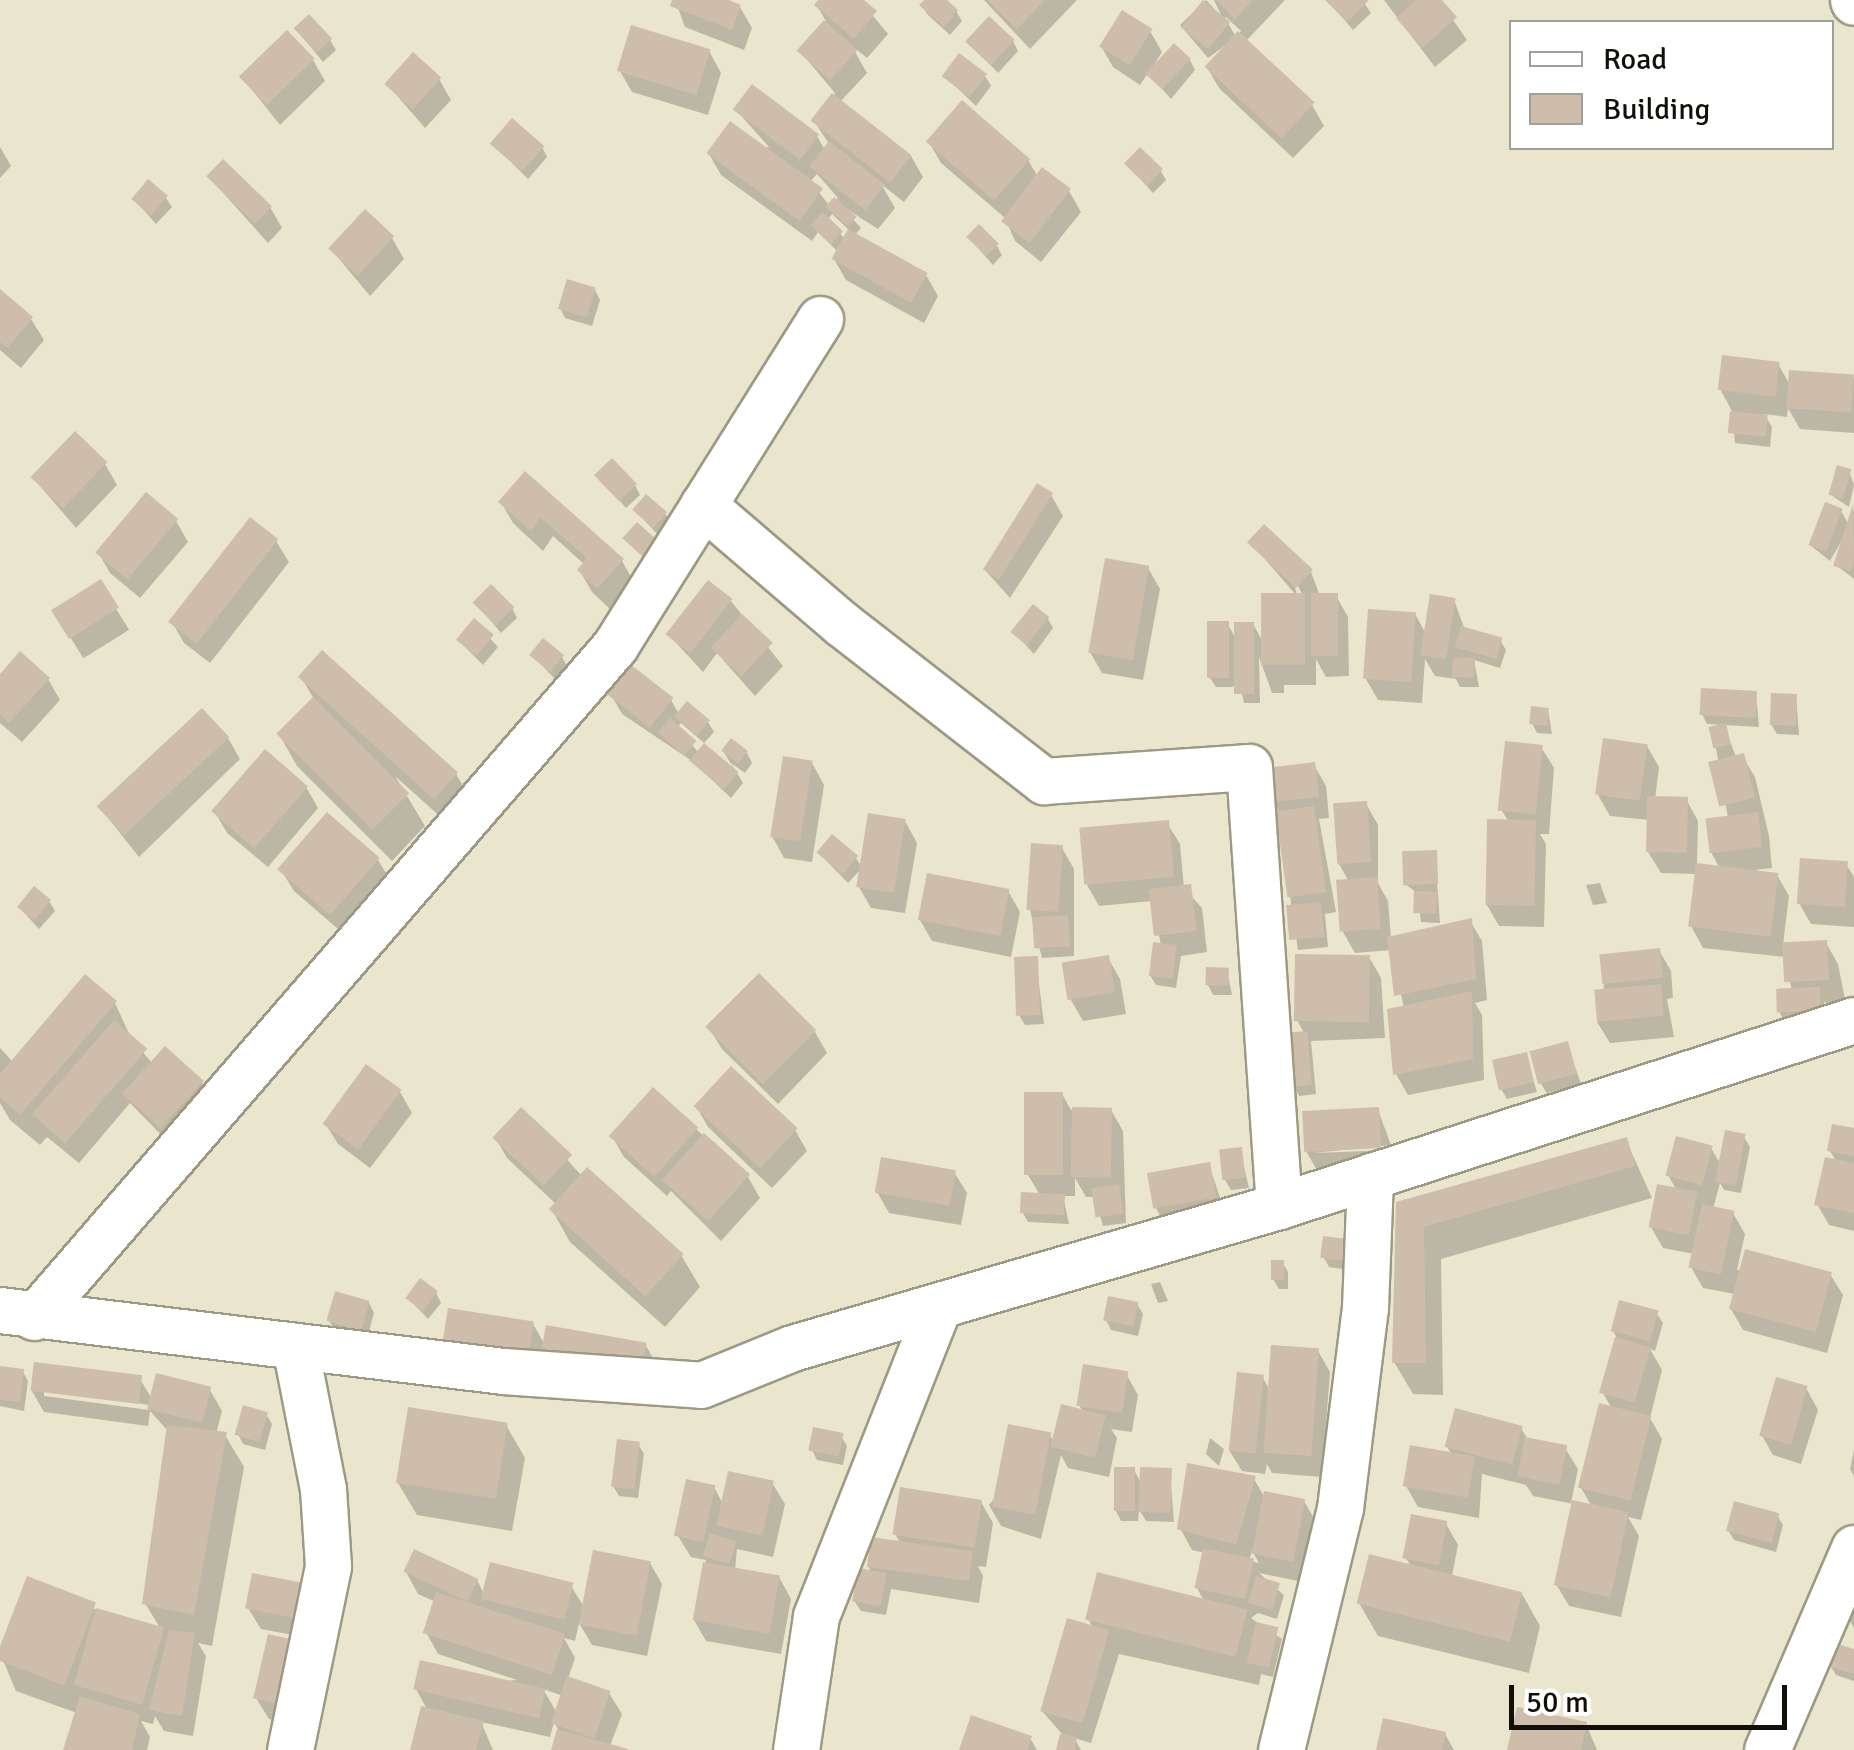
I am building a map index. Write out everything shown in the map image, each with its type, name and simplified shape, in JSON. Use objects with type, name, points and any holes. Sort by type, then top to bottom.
[{"type":"street","points":[[17,1314],[615,646],[820,319]]},
{"type":"street","points":[[703,505],[842,624],[1044,781],[1249,767],[1279,1206]]},
{"type":"street","points":[[17,1314],[608,1381],[701,1384],[792,1348],[1279,1206],[1854,1020]]},
{"type":"street","points":[[1280,1750],[1340,1508],[1365,1308],[1370,1176]]},
{"type":"street","points":[[796,1750],[816,1616],[939,1305]]},
{"type":"street","points":[[290,1750],[328,1566],[323,1490],[294,1346]]},
{"type":"street","points":[[1767,1750],[1854,1548]]},
{"type":"building","points":[[672,0],[729,0],[741,5],[732,30],[670,6]]},
{"type":"building","points":[[818,0],[864,0],[877,11],[854,39],[814,5]]},
{"type":"building","points":[[924,0],[947,0],[958,10],[944,27],[919,5]]},
{"type":"building","points":[[987,0],[1045,0],[1017,29]]},
{"type":"building","points":[[1203,0],[1230,22],[1208,49],[1181,27]]},
{"type":"building","points":[[1216,0],[1253,0],[1235,19]]},
{"type":"building","points":[[1325,0],[1369,0],[1347,22]]},
{"type":"building","points":[[1416,0],[1442,0],[1457,17],[1422,48],[1396,18]]},
{"type":"building","points":[[1122,10],[1153,29],[1130,66],[1099,46]]},
{"type":"building","points":[[309,14],[332,39],[317,53],[294,28]]},
{"type":"building","points":[[989,16],[1015,40],[991,65],[965,42]]},
{"type":"building","points":[[824,20],[857,50],[830,81],[797,50]]},
{"type":"building","points":[[631,25],[710,49],[696,95],[617,71]]},
{"type":"building","points":[[287,30],[315,59],[267,105],[239,77]]},
{"type":"building","points":[[1238,31],[1315,103],[1281,138],[1205,67]]},
{"type":"building","points":[[1174,43],[1191,59],[1162,89],[1145,74]]},
{"type":"building","points":[[413,52],[441,77],[412,109],[384,84]]},
{"type":"building","points":[[959,53],[987,74],[969,97],[942,76]]},
{"type":"building","points":[[752,84],[819,135],[800,160],[733,110]]},
{"type":"building","points":[[832,93],[912,155],[890,183],[810,121]]},
{"type":"building","points":[[962,100],[1030,159],[994,201],[926,142]]},
{"type":"building","points":[[512,118],[544,146],[522,172],[490,144]]},
{"type":"building","points":[[730,121],[823,189],[800,221],[706,153]]},
{"type":"building","points":[[829,141],[885,185],[865,210],[809,166]]},
{"type":"building","points":[[1140,147],[1163,169],[1147,186],[1124,164]]},
{"type":"building","points":[[223,159],[272,206],[255,224],[206,176]]},
{"type":"building","points":[[1042,167],[1071,189],[1030,243],[1001,221]]},
{"type":"building","points":[[148,179],[168,196],[151,216],[131,199]]},
{"type":"building","points":[[834,197],[857,217],[848,226],[825,207]]},
{"type":"building","points":[[365,209],[394,236],[357,276],[328,248]]},
{"type":"building","points":[[823,212],[843,231],[831,244],[810,225]]},
{"type":"building","points":[[979,224],[999,244],[986,257],[966,237]]},
{"type":"building","points":[[848,229],[928,273],[911,303],[832,259]]},
{"type":"building","points":[[567,279],[596,288],[587,317],[558,309]]},
{"type":"building","points":[[0,289],[33,317],[8,348],[0,342]]},
{"type":"building","points":[[1722,355],[1780,362],[1775,397],[1718,390]]},
{"type":"building","points":[[1789,370],[1854,375],[1851,412],[1786,408]]},
{"type":"building","points":[[1730,411],[1768,415],[1765,437],[1728,433]]},
{"type":"building","points":[[75,431],[107,462],[63,508],[31,477]]},
{"type":"building","points":[[612,458],[637,484],[619,501],[594,475]]},
{"type":"building","points":[[1837,465],[1851,469],[1843,499],[1828,495]]},
{"type":"building","points":[[525,471],[624,559],[597,589],[577,570],[587,558],[540,517],[531,531],[498,502]]},
{"type":"building","points":[[1037,483],[1053,493],[999,580],[983,570]]},
{"type":"building","points":[[146,492],[178,519],[127,580],[95,553]]},
{"type":"building","points":[[646,494],[667,512],[653,528],[632,510]]},
{"type":"building","points":[[1825,502],[1843,509],[1826,552],[1809,545]]},
{"type":"building","points":[[1853,504],[1854,561],[1851,571],[1833,566]]},
{"type":"building","points":[[250,517],[278,539],[196,644],[168,622]]},
{"type":"building","points":[[637,522],[658,541],[643,557],[622,538]]},
{"type":"building","points":[[1264,524],[1313,570],[1296,588],[1247,542]]},
{"type":"building","points":[[1105,558],[1149,566],[1133,660],[1088,653]]},
{"type":"building","points":[[101,579],[119,608],[69,639],[51,610]]},
{"type":"building","points":[[708,580],[732,599],[690,653],[666,634]]},
{"type":"building","points":[[491,584],[514,607],[496,626],[473,602]]},
{"type":"building","points":[[1261,593],[1305,593],[1305,665],[1261,665]]},
{"type":"building","points":[[1311,593],[1338,593],[1338,656],[1311,656]]},
{"type":"building","points":[[1430,594],[1456,598],[1446,659],[1420,655]]},
{"type":"building","points":[[1033,604],[1049,617],[1027,645],[1010,632]]},
{"type":"building","points":[[1368,609],[1416,612],[1411,682],[1363,679]]},
{"type":"building","points":[[742,614],[773,643],[741,676],[711,648]]},
{"type":"building","points":[[474,618],[494,635],[476,656],[456,639]]},
{"type":"building","points":[[1207,621],[1229,621],[1229,678],[1207,678]]},
{"type":"building","points":[[1234,622],[1254,622],[1254,694],[1234,694]]},
{"type":"building","points":[[1461,626],[1502,638],[1496,659],[1455,647]]},
{"type":"building","points":[[543,638],[564,655],[550,672],[529,655]]},
{"type":"building","points":[[322,650],[458,772],[434,799],[298,677]]},
{"type":"building","points":[[20,651],[50,678],[9,723],[0,715],[0,674]]},
{"type":"building","points":[[1453,657],[1475,658],[1474,678],[1452,677]]},
{"type":"building","points":[[630,664],[673,698],[650,728],[607,694]]},
{"type":"building","points":[[1701,688],[1757,691],[1756,718],[1700,715]]},
{"type":"building","points":[[1771,693],[1797,694],[1796,726],[1770,725]]},
{"type":"building","points":[[313,697],[409,793],[372,830],[276,734]]},
{"type":"building","points":[[687,701],[710,720],[697,736],[674,716]]},
{"type":"building","points":[[1531,706],[1549,708],[1547,726],[1529,724]]},
{"type":"building","points":[[202,708],[229,737],[124,835],[97,806]]},
{"type":"building","points":[[670,718],[696,741],[684,755],[658,732]]},
{"type":"building","points":[[1726,723],[1731,744],[1713,748],[1708,727]]},
{"type":"building","points":[[731,738],[748,751],[738,763],[721,751]]},
{"type":"building","points":[[1603,738],[1648,744],[1640,801],[1595,794]]},
{"type":"building","points":[[1505,741],[1543,745],[1535,815],[1498,811]]},
{"type":"building","points":[[704,743],[738,772],[724,790],[689,761]]},
{"type":"building","points":[[265,749],[308,786],[254,848],[211,811]]},
{"type":"building","points":[[1744,753],[1755,798],[1719,807],[1708,762]]},
{"type":"building","points":[[783,756],[813,761],[800,842],[770,837]]},
{"type":"building","points":[[1315,762],[1319,797],[1275,802],[1270,767]]},
{"type":"building","points":[[1647,796],[1688,797],[1687,853],[1646,852]]},
{"type":"building","points":[[1367,801],[1371,862],[1337,864],[1333,803]]},
{"type":"building","points":[[1314,806],[1326,892],[1287,898],[1275,811]]},
{"type":"building","points":[[327,812],[380,858],[330,915],[277,869]]},
{"type":"building","points":[[1758,812],[1762,847],[1710,853],[1705,818]]},
{"type":"building","points":[[868,813],[906,819],[894,893],[856,887]]},
{"type":"building","points":[[1487,819],[1536,820],[1534,906],[1485,905]]},
{"type":"building","points":[[1169,820],[1174,877],[1084,885],[1079,828]]},
{"type":"building","points":[[832,834],[858,856],[843,874],[817,852]]},
{"type":"building","points":[[1031,843],[1063,845],[1058,912],[1026,910]]},
{"type":"building","points":[[1437,850],[1438,884],[1403,885],[1402,851]]},
{"type":"building","points":[[1800,858],[1848,861],[1845,907],[1797,904]]},
{"type":"building","points":[[1696,863],[1778,873],[1771,937],[1688,927]]},
{"type":"building","points":[[927,873],[1009,889],[1000,936],[918,920]]},
{"type":"building","points":[[1377,877],[1381,929],[1340,932],[1336,880]]},
{"type":"building","points":[[1191,884],[1197,931],[1154,936],[1148,889]]},
{"type":"building","points":[[34,886],[51,900],[34,921],[17,907]]},
{"type":"building","points":[[1414,891],[1437,892],[1436,914],[1413,913]]},
{"type":"building","points":[[1321,902],[1324,937],[1289,940],[1286,905]]},
{"type":"building","points":[[1068,915],[1070,946],[1034,948],[1032,918]]},
{"type":"building","points":[[1472,918],[1476,979],[1394,996],[1387,937]]},
{"type":"building","points":[[1827,940],[1829,980],[1784,982],[1782,942]]},
{"type":"building","points":[[1153,942],[1177,945],[1173,979],[1149,976]]},
{"type":"building","points":[[1660,948],[1663,978],[1602,984],[1599,954]]},
{"type":"building","points":[[1295,954],[1370,955],[1369,1022],[1294,1021]]},
{"type":"building","points":[[1109,955],[1115,993],[1068,1000],[1062,963]]},
{"type":"building","points":[[1038,956],[1040,1015],[1016,1016],[1014,957]]},
{"type":"building","points":[[1206,967],[1229,968],[1228,986],[1205,985]]},
{"type":"building","points":[[759,973],[816,1030],[763,1084],[705,1027]]},
{"type":"building","points":[[85,974],[117,1001],[20,1115],[0,1097],[0,1074]]},
{"type":"building","points":[[1661,984],[1664,1016],[1597,1022],[1594,990]]},
{"type":"building","points":[[1820,987],[1821,1011],[1777,1013],[1776,989]]},
{"type":"building","points":[[1472,991],[1473,1059],[1393,1075],[1387,1009]]},
{"type":"building","points":[[114,1020],[147,1049],[65,1143],[32,1114]]},
{"type":"building","points":[[1307,1031],[1312,1085],[1292,1087],[1287,1033]]},
{"type":"building","points":[[1568,1041],[1577,1074],[1538,1084],[1529,1051]]},
{"type":"building","points":[[165,1046],[204,1081],[161,1128],[122,1094]]},
{"type":"building","points":[[1527,1052],[1534,1082],[1499,1090],[1492,1060]]},
{"type":"building","points":[[366,1064],[402,1090],[358,1150],[323,1124]]},
{"type":"building","points":[[731,1066],[798,1128],[760,1168],[693,1106]]},
{"type":"building","points":[[653,1087],[698,1128],[654,1177],[609,1136]]},
{"type":"building","points":[[1024,1092],[1063,1092],[1063,1175],[1024,1175]]},
{"type":"building","points":[[521,1107],[572,1155],[544,1185],[492,1138]]},
{"type":"building","points":[[1072,1107],[1112,1108],[1111,1178],[1071,1177]]},
{"type":"building","points":[[1379,1107],[1381,1148],[1304,1152],[1302,1111]]},
{"type":"building","points":[[1832,1124],[1854,1128],[1854,1156],[1827,1151]]},
{"type":"building","points":[[1725,1130],[1746,1134],[1736,1185],[1715,1181]]},
{"type":"building","points":[[704,1133],[750,1174],[708,1221],[662,1180]]},
{"type":"building","points":[[1676,1136],[1713,1146],[1702,1185],[1665,1176]]},
{"type":"building","points":[[1627,1137],[1635,1166],[1424,1227],[1426,1363],[1392,1363],[1396,1202]]},
{"type":"building","points":[[1242,1147],[1245,1178],[1222,1180],[1219,1149]]},
{"type":"building","points":[[881,1157],[956,1170],[950,1206],[875,1192]]},
{"type":"building","points":[[1825,1157],[1854,1163],[1854,1213],[1814,1205]]},
{"type":"building","points":[[1210,1162],[1216,1197],[1153,1209],[1147,1173]]},
{"type":"building","points":[[587,1167],[684,1254],[645,1296],[549,1209]]},
{"type":"building","points":[[1119,1184],[1123,1214],[1095,1218],[1091,1188]]},
{"type":"building","points":[[1657,1184],[1697,1192],[1689,1235],[1649,1227]]},
{"type":"building","points":[[1021,1192],[1065,1194],[1064,1215],[1020,1213]]},
{"type":"building","points":[[1702,1204],[1734,1211],[1721,1274],[1688,1268]]},
{"type":"building","points":[[1323,1236],[1347,1239],[1344,1261],[1320,1258]]},
{"type":"building","points":[[1745,1249],[1832,1272],[1816,1332],[1729,1309]]},
{"type":"building","points":[[1271,1260],[1284,1260],[1284,1280],[1271,1280]]},
{"type":"building","points":[[420,1278],[438,1291],[423,1311],[405,1298]]},
{"type":"building","points":[[335,1291],[370,1301],[361,1331],[326,1321]]},
{"type":"building","points":[[1108,1296],[1138,1302],[1134,1326],[1103,1321]]},
{"type":"building","points":[[1619,1300],[1659,1311],[1650,1342],[1611,1331]]},
{"type":"building","points":[[448,1308],[534,1322],[528,1358],[442,1345]]},
{"type":"building","points":[[546,1325],[646,1343],[642,1369],[541,1352]]},
{"type":"building","points":[[1615,1337],[1651,1347],[1635,1403],[1599,1393]]},
{"type":"building","points":[[1271,1345],[1319,1348],[1311,1456],[1263,1453]]},
{"type":"building","points":[[34,1362],[142,1375],[139,1404],[30,1391]]},
{"type":"building","points":[[1083,1364],[1128,1371],[1122,1413],[1076,1405]]},
{"type":"building","points":[[0,1366],[24,1369],[20,1402],[0,1400]]},
{"type":"building","points":[[1237,1372],[1264,1375],[1256,1453],[1229,1451]]},
{"type":"building","points":[[156,1373],[211,1387],[202,1423],[147,1409]]},
{"type":"building","points":[[1776,1377],[1808,1386],[1791,1445],[1759,1436]]},
{"type":"building","points":[[1599,1403],[1651,1416],[1630,1500],[1578,1487]]},
{"type":"building","points":[[1061,1404],[1106,1415],[1095,1458],[1050,1447]]},
{"type":"building","points":[[243,1405],[268,1412],[259,1442],[234,1435]]},
{"type":"building","points":[[408,1407],[508,1423],[496,1499],[396,1483]]},
{"type":"building","points":[[1455,1408],[1523,1426],[1512,1465],[1445,1447]]},
{"type":"building","points":[[1008,1424],[1051,1432],[1035,1515],[992,1506]]},
{"type":"building","points":[[167,1425],[227,1432],[194,1615],[142,1604]]},
{"type":"building","points":[[813,1427],[843,1433],[839,1456],[808,1451]]},
{"type":"building","points":[[1525,1437],[1567,1445],[1560,1484],[1517,1476]]},
{"type":"building","points":[[617,1439],[640,1442],[634,1489],[611,1487]]},
{"type":"building","points":[[1410,1445],[1475,1456],[1468,1498],[1403,1486]]},
{"type":"building","points":[[1187,1463],[1256,1476],[1236,1545],[1177,1529]]},
{"type":"building","points":[[1114,1467],[1135,1467],[1135,1511],[1114,1511]]},
{"type":"building","points":[[1140,1467],[1172,1468],[1170,1513],[1138,1512]]},
{"type":"building","points":[[728,1471],[774,1481],[762,1536],[716,1526]]},
{"type":"building","points":[[686,1479],[715,1485],[703,1542],[674,1536]]},
{"type":"building","points":[[900,1487],[982,1500],[974,1547],[892,1534]]},
{"type":"building","points":[[1264,1491],[1305,1499],[1293,1562],[1252,1554]]},
{"type":"building","points":[[1572,1500],[1629,1512],[1611,1597],[1554,1585]]},
{"type":"building","points":[[1734,1501],[1779,1513],[1771,1543],[1726,1531]]},
{"type":"building","points":[[1411,1514],[1447,1521],[1439,1565],[1402,1558]]},
{"type":"building","points":[[710,1533],[737,1542],[729,1564],[703,1556]]},
{"type":"building","points":[[871,1537],[973,1551],[969,1581],[867,1567]]},
{"type":"building","points":[[1203,1548],[1254,1559],[1245,1599],[1194,1588]]},
{"type":"building","points":[[414,1549],[478,1579],[468,1602],[403,1572]]},
{"type":"building","points":[[593,1550],[651,1561],[636,1636],[578,1625]]},
{"type":"building","points":[[1369,1554],[1522,1592],[1510,1642],[1357,1603]]},
{"type":"building","points":[[490,1562],[573,1583],[564,1620],[481,1599]]},
{"type":"building","points":[[703,1562],[780,1576],[770,1634],[693,1620]]},
{"type":"building","points":[[858,1568],[887,1573],[881,1607],[852,1601]]},
{"type":"building","points":[[1097,1572],[1247,1609],[1236,1657],[1085,1620]]},
{"type":"building","points":[[252,1573],[304,1583],[297,1618],[245,1608]]},
{"type":"building","points":[[27,1576],[96,1603],[64,1686],[0,1661],[0,1646]]},
{"type":"building","points":[[1256,1576],[1280,1583],[1272,1610],[1248,1603]]},
{"type":"building","points":[[436,1592],[565,1634],[552,1675],[423,1633]]},
{"type":"building","points":[[96,1608],[164,1628],[142,1704],[74,1685]]},
{"type":"building","points":[[1067,1618],[1109,1630],[1083,1723],[1040,1711]]},
{"type":"building","points":[[1256,1622],[1278,1627],[1269,1668],[1247,1663]]},
{"type":"building","points":[[169,1630],[195,1633],[182,1716],[149,1710]]},
{"type":"building","points":[[268,1634],[295,1640],[280,1705],[253,1698]]},
{"type":"building","points":[[1835,1643],[1854,1649],[1854,1674],[1827,1666]]},
{"type":"building","points":[[420,1660],[546,1689],[539,1718],[413,1689]]},
{"type":"building","points":[[567,1676],[610,1691],[594,1738],[551,1723]]},
{"type":"building","points":[[80,1696],[140,1714],[132,1750],[63,1750]]},
{"type":"building","points":[[421,1706],[484,1721],[476,1750],[410,1750]]},
{"type":"building","points":[[1517,1707],[1587,1722],[1581,1750],[1507,1750]]},
{"type":"building","points":[[971,1715],[1032,1736],[1027,1750],[959,1750]]},
{"type":"building","points":[[1383,1718],[1446,1732],[1442,1750],[1376,1750]]},
{"type":"building","points":[[557,1729],[628,1749],[628,1750],[551,1750]]},
{"type":"building","points":[[1060,1734],[1077,1737],[1075,1750],[1056,1750]]}]
